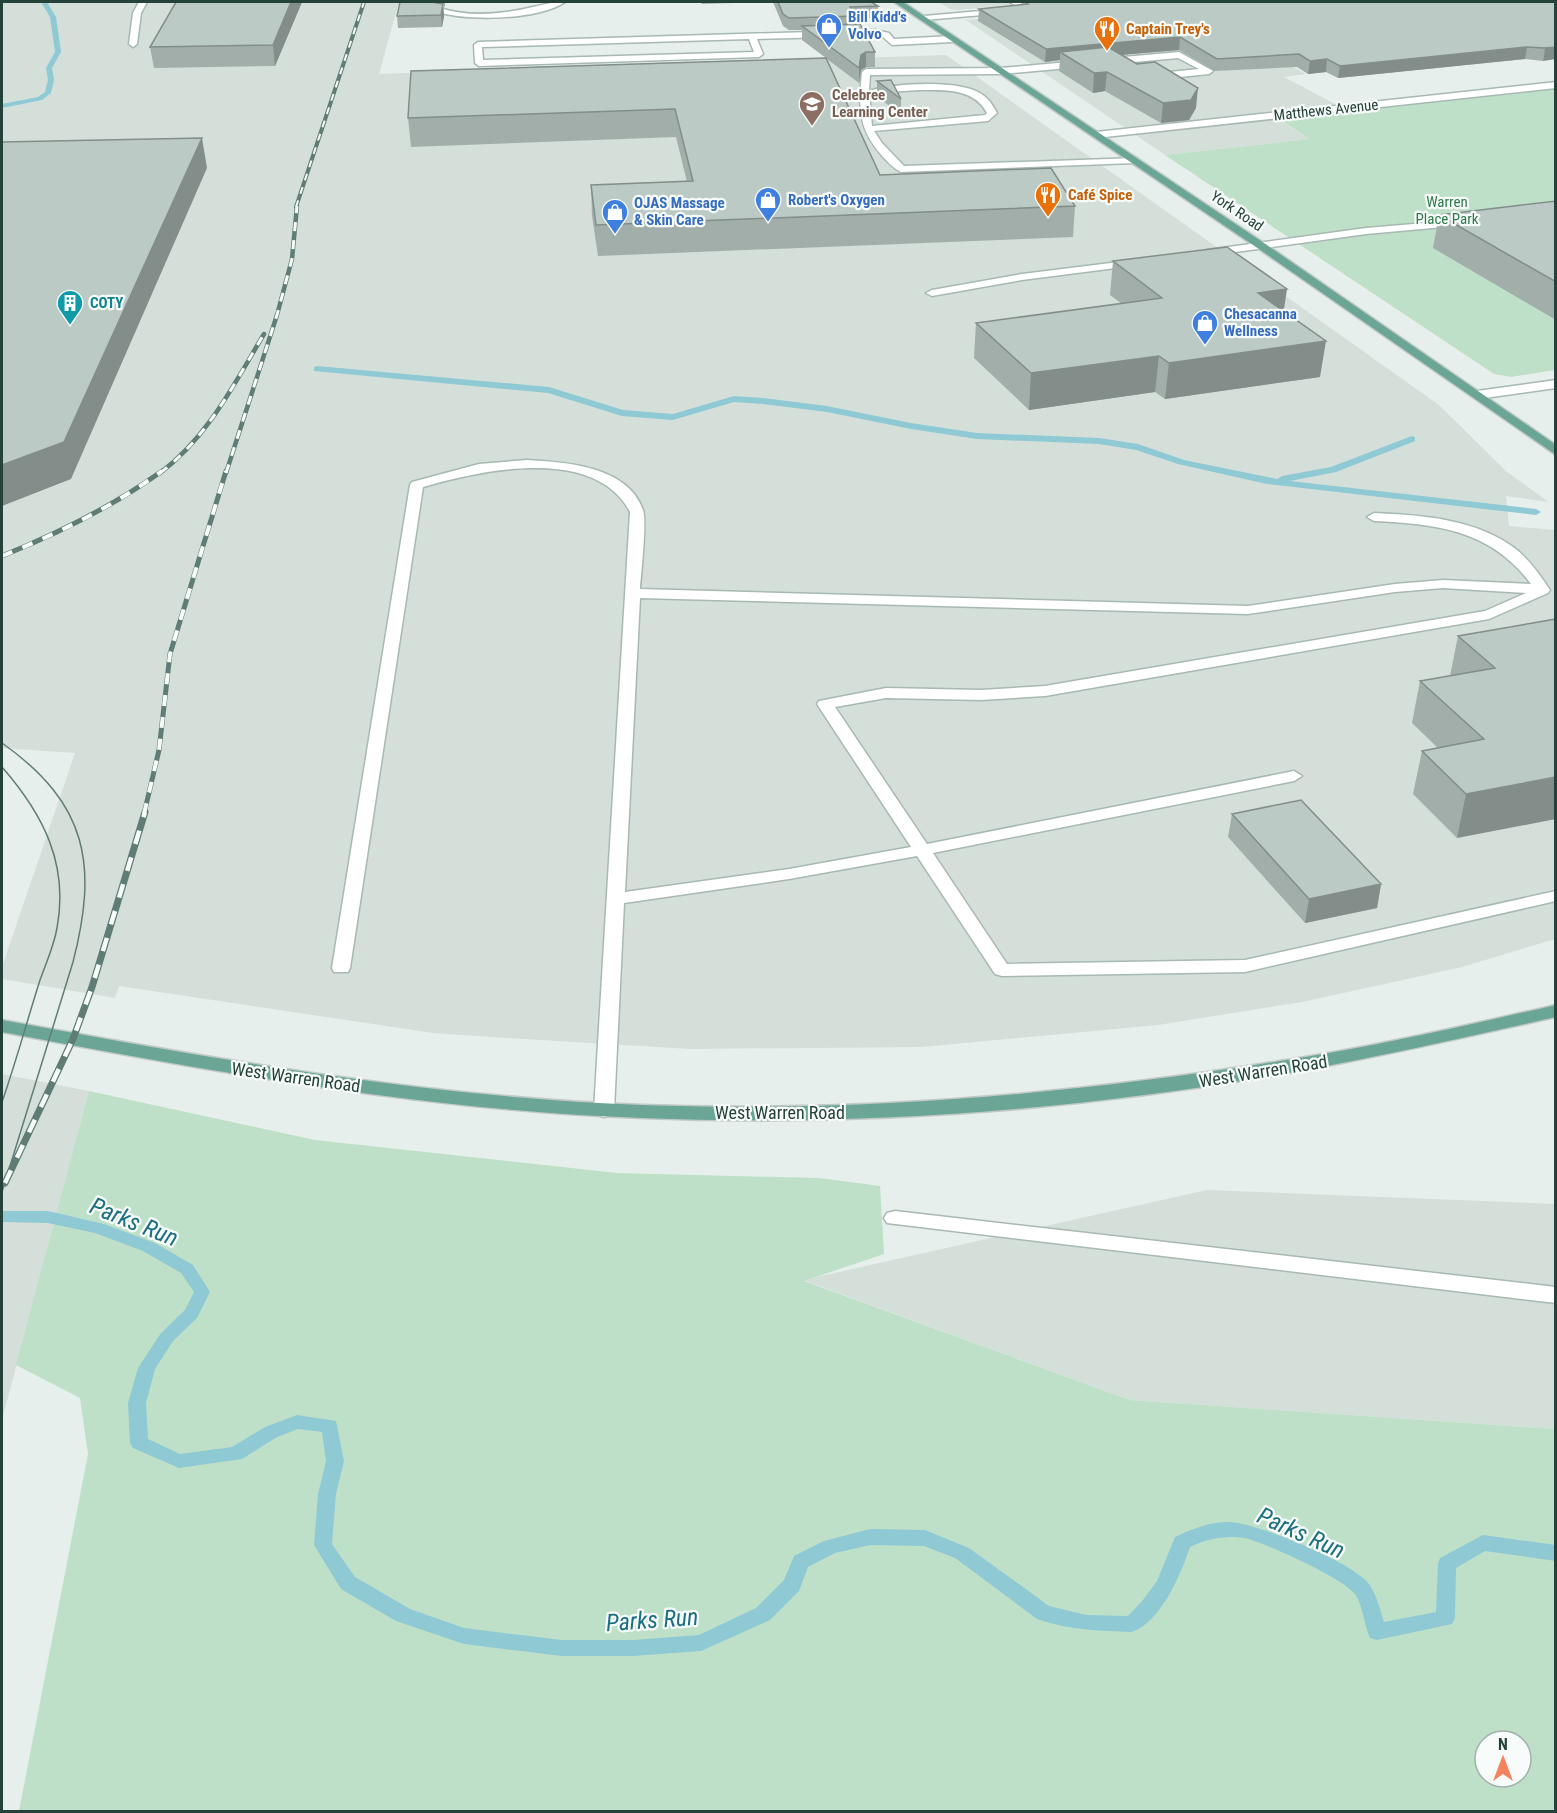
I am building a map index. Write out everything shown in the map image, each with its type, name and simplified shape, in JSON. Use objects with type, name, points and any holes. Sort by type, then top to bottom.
[{"type":"main road","name":"York Road","points":[[898,2],[1134,160],[1556,451]]},
{"type":"main road","name":"West Warren Road","points":[[2,1026],[202,1063],[508,1103],[604,1110],[754,1113],[966,1107],[1105,1095],[1344,1057],[1454,1035],[1556,1011]]},
{"type":"street","points":[[133,44],[137,13],[143,2]]},
{"type":"street","points":[[435,2],[436,9],[464,15],[520,12],[561,2]]},
{"type":"street","points":[[1014,2],[1026,9]]},
{"type":"street","points":[[924,18],[1038,8]]},
{"type":"street","points":[[752,36],[759,54],[479,63],[478,45],[752,36],[876,33],[886,35],[899,54]]},
{"type":"street","points":[[892,42],[953,39]]},
{"type":"street","points":[[1134,160],[901,169],[876,145],[864,114],[866,72],[1002,71],[1179,54],[1209,71],[1136,78]]},
{"type":"street","points":[[1108,61],[1126,72]]},
{"type":"street","name":"Matthews Avenue","points":[[1096,135],[1556,85]]},
{"type":"street","points":[[865,93],[958,88],[969,91],[986,102],[992,113],[988,118],[868,129]]},
{"type":"street","points":[[1194,254],[1437,224],[1474,222]]},
{"type":"street","points":[[932,293],[1022,277],[1142,262]]},
{"type":"street","points":[[1477,395],[1556,384]]},
{"type":"street","points":[[341,968],[417,485],[478,468],[506,465],[545,466],[608,479],[629,496],[637,512],[604,1110]]},
{"type":"street","points":[[1374,517],[1439,523],[1487,538],[1510,552],[1549,590]]},
{"type":"street","points":[[633,593],[1248,610],[1395,588],[1443,584],[1549,590]]},
{"type":"street","points":[[1549,590],[1489,615],[1045,691],[981,695],[886,693],[825,704],[1002,970],[1245,966],[1556,896]]},
{"type":"street","points":[[615,899],[789,874],[922,850],[1294,776]]},
{"type":"street","points":[[895,1218],[1556,1295]]},
{"type":"shaded area","points":[[2,2],[399,2],[379,74],[946,55],[1439,405],[1507,472],[1549,502],[1506,496],[1509,526],[1555,530],[1555,939],[1462,967],[1302,1002],[1158,1025],[921,1047],[690,1049],[433,1033],[119,986],[115,998],[2,979],[2,967],[75,753],[2,748]]},
{"type":"shaded area","points":[[939,2],[1041,2],[957,10],[950,9]]},
{"type":"shaded area","points":[[1079,9],[1254,47],[1306,74],[1284,77],[1335,104],[1265,112],[1311,139],[1165,155],[966,20]]},
{"type":"shaded area","points":[[2,1074],[89,1091],[2,1420]]},
{"type":"shaded area","points":[[1207,1190],[1555,1204],[1555,1429],[1130,1400],[803,1280]]},
{"type":"green space","name":"Warren Place Park","points":[[1555,88],[1555,370],[1511,377],[1494,374],[1165,155],[1310,139],[1277,118]]},
{"type":"green space","points":[[89,1091],[315,1140],[617,1173],[819,1178],[880,1186],[884,1254],[804,1281],[1130,1400],[1555,1429],[1555,1811],[19,1811],[88,1454],[80,1398],[16,1365]]},
{"type":"building","points":[[176,2],[291,2],[273,45],[150,47]]},
{"type":"building","points":[[400,2],[443,4],[441,15],[397,16]]},
{"type":"building","points":[[778,2],[871,2],[878,6],[850,7],[855,16],[789,18],[783,14]]},
{"type":"building","points":[[1025,2],[1556,2],[1556,47],[1527,47],[1340,66],[1327,59],[1310,61],[1299,54],[1217,59],[1180,37],[1046,49],[979,9],[1028,4]]},
{"type":"building","points":[[860,24],[875,52],[866,52],[861,55],[859,68],[802,26]]},
{"type":"building","points":[[1108,47],[1137,64],[1155,62],[1198,88],[1191,100],[1163,103],[1107,72],[1094,73],[1060,52]]},
{"type":"building","points":[[826,58],[880,175],[1051,168],[1075,206],[596,225],[591,185],[693,181],[675,109],[408,118],[411,71]]},
{"type":"building","points":[[891,80],[901,99],[877,81]]},
{"type":"building","name":"COTY","points":[[202,138],[64,442],[2,465],[2,142]]},
{"type":"building","points":[[1556,201],[1556,282],[1439,215]]},
{"type":"building","points":[[1227,247],[1287,289],[1258,293],[1326,341],[1169,363],[1159,356],[1031,373],[976,323],[1162,298],[1113,261]]},
{"type":"building","points":[[1556,619],[1556,777],[1466,794],[1422,751],[1484,739],[1420,681],[1495,668],[1458,636]]},
{"type":"building","points":[[1301,800],[1381,884],[1309,899],[1232,814]]},
{"type":"waterway","name":"Parks Run","points":[[2,106],[40,99],[48,93],[51,80],[49,68],[58,52],[53,17],[44,2]]},
{"type":"waterway","points":[[317,369],[549,390],[622,413],[673,417],[734,399],[763,401],[827,409],[911,426],[977,436],[1099,441],[1138,447],[1181,462],[1267,481],[1536,512]]},
{"type":"waterway","points":[[1282,479],[1333,470],[1412,439]]},
{"type":"waterway","name":"Parks Run","points":[[2,1217],[48,1217],[98,1228],[149,1247],[187,1269],[202,1292],[191,1314],[167,1337],[147,1368],[137,1403],[139,1443],[179,1461],[236,1454],[271,1432],[297,1422],[330,1426],[335,1461],[327,1494],[323,1545],[348,1583],[403,1615],[464,1636],[562,1648],[633,1648],[701,1643],[763,1614],[792,1585],[801,1562],[831,1546],[870,1537],[925,1538],[962,1553],[1044,1613],[1086,1623],[1132,1624],[1150,1606],[1163,1587],[1182,1542],[1212,1531],[1227,1529],[1245,1531],[1306,1556],[1354,1582],[1361,1588],[1366,1598],[1377,1632],[1445,1618],[1447,1564],[1483,1543],[1556,1553]]},
{"type":"tram line","points":[[2,743],[31,766],[53,789],[69,814],[79,839],[84,866],[85,895],[73,962],[2,1192]]},
{"type":"tram line","points":[[2,767],[30,803],[49,841],[56,861],[60,905],[54,941],[2,1102]]},
{"type":"railway","points":[[296,207],[364,2]]},
{"type":"railway","points":[[226,473],[277,315],[292,259],[297,206]]},
{"type":"railway","points":[[160,473],[192,443],[219,409],[264,334]]},
{"type":"railway","points":[[2,556],[85,518],[162,471]]},
{"type":"railway","points":[[144,814],[159,750],[170,654],[226,471]]},
{"type":"railway","points":[[5,1183],[73,1039],[92,987],[145,812]]},
{"type":"place","name":"Bill Kidd's Volvo","points":[[829,49]]},
{"type":"place","name":"Captain Trey's","points":[[1107,52]]},
{"type":"place","name":"Celebree Learning Center","points":[[812,127]]},
{"type":"place","name":"Café Spice","points":[[1048,218]]},
{"type":"place","name":"Robert's Oxygen","points":[[768,223]]},
{"type":"place","name":"OJAS Massage & Skin Care","points":[[615,235]]},
{"type":"place","name":"COTY","points":[[70,326]]},
{"type":"place","name":"Chesacanna Wellness","points":[[1205,346]]}]
